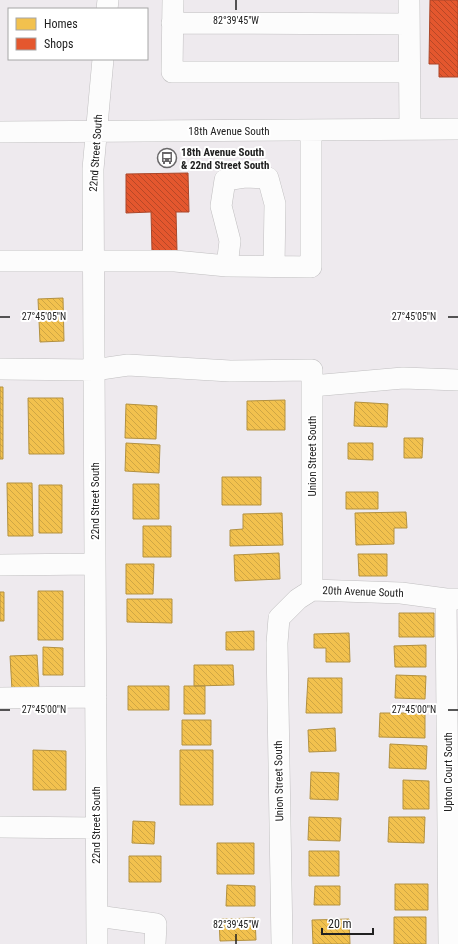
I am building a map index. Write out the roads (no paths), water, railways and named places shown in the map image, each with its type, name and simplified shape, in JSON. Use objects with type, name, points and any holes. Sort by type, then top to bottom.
[{"type":"street","points":[[172,0],[172,72],[409,72]]},
{"type":"street","points":[[409,0],[410,130]]},
{"type":"street","points":[[172,23],[409,24]]},
{"type":"street","name":"22nd Street South","points":[[97,944],[93,169],[103,60]]},
{"type":"street","name":"18th Avenue South","points":[[0,132],[458,129]]},
{"type":"street","points":[[0,260],[175,261],[227,266],[311,267],[311,130]]},
{"type":"street","points":[[227,266],[230,241],[221,206],[226,180],[245,177],[268,178],[275,204],[274,266]]},
{"type":"street","points":[[0,369],[94,370],[128,365],[230,371],[312,378],[403,378],[458,380]]},
{"type":"street","name":"Union Street South","points":[[312,378],[312,590]]},
{"type":"street","points":[[0,565],[95,564]]},
{"type":"street","name":"20th Avenue South","points":[[279,618],[298,599],[312,590],[401,592],[452,599]]},
{"type":"street","name":"Upton Court South","points":[[452,599],[452,938]]},
{"type":"street","name":"Union Street South","points":[[279,618],[277,643],[282,944]]},
{"type":"street","points":[[0,698],[96,697]]},
{"type":"street","points":[[0,827],[96,828]]},
{"type":"street","points":[[97,916],[156,924],[155,944]]},
{"type":"place","name":"18th Avenue South & 22nd Street South","points":[[167,158]]}]
